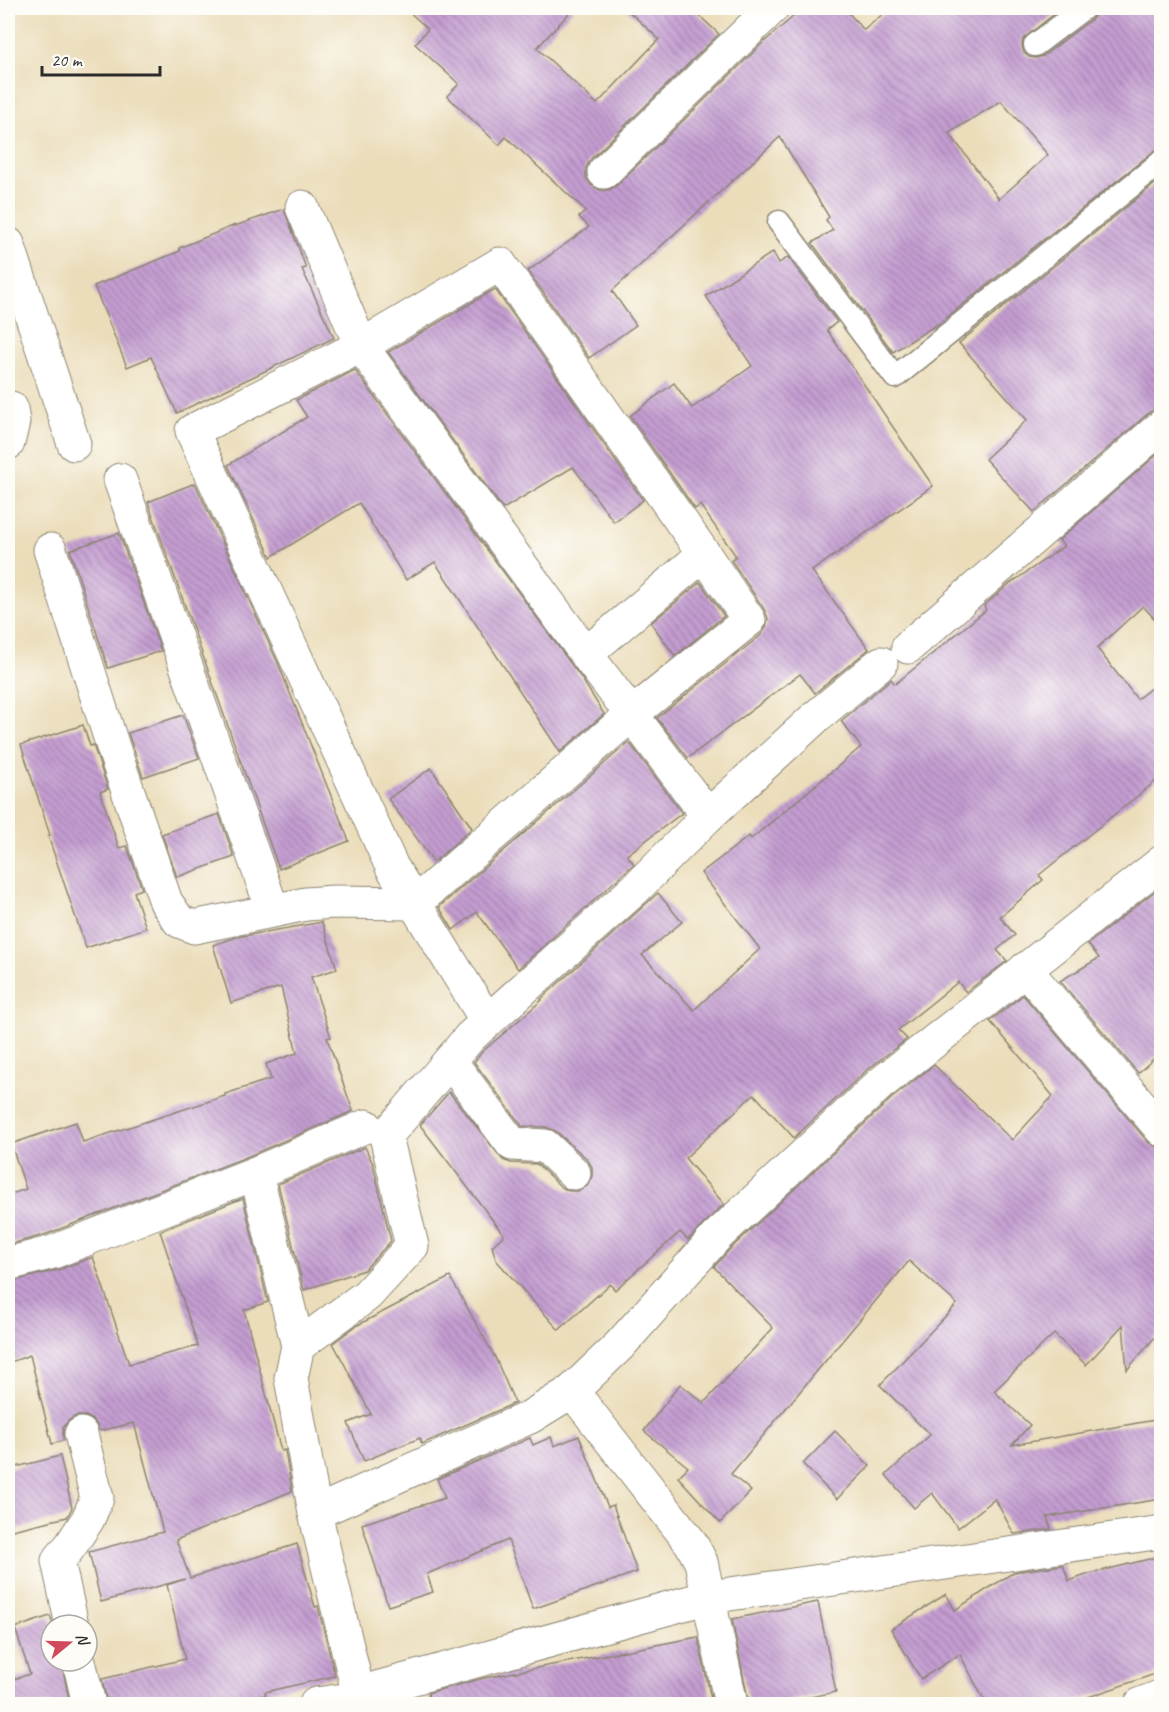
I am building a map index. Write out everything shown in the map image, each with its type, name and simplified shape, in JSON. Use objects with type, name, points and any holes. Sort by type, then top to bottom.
[{"type":"street","points":[[604,172],[772,8]]},
{"type":"street","points":[[302,207],[361,346],[586,654],[708,816]]},
{"type":"street","points":[[8,244],[74,444]]},
{"type":"street","points":[[50,550],[114,750],[166,902],[179,921],[194,927],[306,904],[415,903],[632,714],[749,620],[500,264],[361,346],[192,430],[392,867],[415,903],[487,1021]]},
{"type":"street","points":[[8,443],[14,422],[12,408]]},
{"type":"street","points":[[298,1346],[367,1295],[412,1246],[386,1136],[470,1037],[634,890],[708,816],[817,716],[894,655],[1161,426]]},
{"type":"street","points":[[120,480],[273,911]]},
{"type":"street","points":[[586,654],[704,554]]},
{"type":"street","points":[[315,1513],[530,1417],[572,1391],[619,1346],[725,1229],[880,1084],[1161,862]]},
{"type":"street","points":[[1025,969],[1161,1130]]},
{"type":"street","points":[[450,1061],[512,1144],[545,1146],[574,1173]]},
{"type":"street","points":[[8,1264],[53,1252],[256,1173],[366,1126]]},
{"type":"street","points":[[256,1173],[298,1346],[291,1378],[315,1513],[360,1701]]},
{"type":"street","points":[[572,1391],[691,1543],[702,1562],[730,1704]]},
{"type":"street","points":[[69,1613],[58,1561],[88,1519],[97,1498],[81,1434]]},
{"type":"street","points":[[316,1704],[360,1701],[377,1688],[709,1597],[1161,1532]]},
{"type":"street","points":[[82,1673],[89,1704]]},
{"type":"street","points":[[1141,1704],[1161,1696]]},
{"type":"lane","points":[[1035,45],[1084,8]]},
{"type":"lane","points":[[779,222],[895,377],[1161,161]]},
{"type":"building","points":[[405,8],[574,8],[537,48],[597,104],[659,39],[625,8],[691,8],[719,34],[591,159],[586,168],[586,177],[591,185],[600,190],[609,190],[617,185],[764,42],[803,8],[844,8],[864,30],[890,8],[1062,8],[1023,39],[1024,53],[1036,58],[1043,56],[1092,19],[1097,8],[1161,8],[1161,148],[1154,151],[941,322],[893,352],[812,243],[833,230],[826,220],[829,217],[780,137],[612,291],[636,325],[589,358],[528,271],[589,227],[579,217],[586,211],[506,137],[499,145],[447,96],[459,84],[415,44],[428,29]],"holes":[[[1001,101],[1048,155],[999,199],[949,133]]]},
{"type":"building","points":[[1161,179],[1161,408],[1150,412],[1034,512],[985,459],[1027,420],[959,343]]},
{"type":"building","points":[[284,209],[306,268],[302,269],[334,338],[177,413],[151,357],[127,367],[94,286],[180,251],[179,248],[235,225]]},
{"type":"building","points":[[773,252],[779,263],[788,257],[837,322],[827,330],[933,486],[812,571],[869,649],[815,693],[800,674],[688,758],[657,718],[761,635],[768,618],[731,560],[736,556],[700,505],[695,509],[630,416],[674,383],[692,408],[752,366],[706,296]]},
{"type":"building","points":[[495,289],[643,500],[614,522],[573,467],[503,509],[388,352]]},
{"type":"building","points":[[355,370],[582,679],[604,714],[560,752],[435,562],[406,580],[359,503],[271,557],[228,465],[307,417],[296,400]]},
{"type":"building","points":[[1161,451],[1161,626],[1143,606],[1097,648],[1137,699],[1161,680],[1161,777],[1039,875],[1043,880],[1000,917],[1015,935],[997,950],[1007,961],[966,992],[958,982],[898,1030],[907,1039],[867,1070],[794,1138],[754,1094],[685,1158],[724,1204],[688,1240],[680,1232],[615,1290],[610,1284],[559,1330],[496,1260],[492,1246],[504,1235],[420,1125],[449,1092],[503,1160],[511,1163],[537,1164],[561,1187],[569,1191],[579,1191],[587,1186],[592,1177],[592,1167],[587,1159],[557,1132],[546,1127],[522,1126],[474,1062],[482,1052],[658,893],[682,922],[642,955],[694,1010],[760,949],[701,873],[749,836],[751,839],[861,747],[841,721],[891,679],[895,684],[986,610],[984,606],[1008,585],[1064,546],[1059,540]]},
{"type":"building","points":[[195,483],[278,663],[349,841],[279,869],[148,502]]},
{"type":"building","points":[[119,533],[161,651],[108,668],[70,550]]},
{"type":"building","points":[[700,582],[724,616],[675,656],[651,623]]},
{"type":"building","points":[[183,715],[199,758],[143,777],[128,733]]},
{"type":"building","points":[[83,725],[90,746],[93,745],[108,789],[100,792],[119,848],[127,846],[142,889],[134,892],[146,928],[86,948],[48,836],[50,835],[21,745]]},
{"type":"building","points":[[629,742],[682,813],[627,855],[634,864],[518,969],[477,912],[453,930],[439,907]]},
{"type":"building","points":[[431,768],[472,828],[434,862],[388,799]]},
{"type":"building","points":[[219,814],[234,857],[177,877],[162,834]]},
{"type":"building","points":[[1161,886],[1161,1052],[1138,1073],[1060,981],[1099,958],[1088,944]]},
{"type":"building","points":[[322,922],[337,969],[311,977],[331,1037],[327,1038],[353,1111],[249,1156],[47,1234],[8,1245],[8,1195],[26,1189],[11,1144],[76,1122],[83,1142],[271,1079],[266,1064],[297,1053],[281,987],[231,1003],[213,945],[237,937]]},
{"type":"building","points":[[1023,995],[1148,1142],[1161,1149],[1161,1330],[1127,1370],[1123,1325],[1086,1365],[1054,1334],[994,1391],[1030,1425],[1012,1445],[1161,1419],[1161,1499],[1047,1517],[1051,1529],[1014,1534],[995,1499],[958,1528],[932,1493],[914,1508],[886,1475],[930,1435],[880,1385],[957,1304],[909,1261],[731,1474],[751,1491],[720,1523],[678,1477],[688,1467],[644,1431],[680,1384],[704,1403],[773,1328],[714,1267],[729,1250],[892,1098],[934,1065],[1012,1140],[1053,1096],[990,1021]]},
{"type":"building","points":[[365,1147],[373,1164],[391,1241],[364,1270],[304,1290],[278,1184]]},
{"type":"building","points":[[243,1198],[268,1302],[244,1310],[281,1451],[285,1450],[292,1491],[176,1540],[190,1578],[297,1544],[315,1607],[318,1606],[335,1676],[265,1692],[266,1695],[226,1704],[107,1704],[102,1679],[185,1659],[167,1585],[185,1579],[101,1602],[89,1552],[163,1532],[134,1423],[100,1431],[94,1421],[86,1416],[76,1416],[63,1428],[63,1441],[52,1444],[30,1355],[8,1363],[8,1282],[58,1270],[93,1257],[129,1364],[198,1346],[160,1231]]},
{"type":"building","points":[[450,1277],[495,1357],[515,1403],[422,1444],[420,1438],[364,1461],[348,1423],[371,1414],[333,1343],[356,1326]]},
{"type":"building","points":[[835,1431],[870,1466],[837,1499],[803,1464]]},
{"type":"building","points":[[579,1436],[608,1507],[613,1505],[637,1572],[533,1609],[508,1540],[427,1574],[433,1592],[388,1606],[362,1524],[445,1498],[437,1479],[530,1438],[533,1445],[551,1437],[554,1446]]},
{"type":"building","points":[[60,1456],[72,1508],[67,1517],[8,1531],[8,1469]]},
{"type":"building","points":[[1161,1556],[1161,1672],[1068,1704],[986,1704],[960,1654],[921,1679],[891,1629],[946,1594],[955,1610],[1014,1572],[1063,1565],[1069,1581]]},
{"type":"building","points":[[818,1602],[836,1692],[775,1704],[749,1704],[732,1619]]},
{"type":"building","points":[[39,1620],[39,1673],[64,1673],[70,1704],[8,1704],[8,1681],[30,1674],[15,1628]]},
{"type":"building","points":[[698,1637],[712,1704],[430,1704],[428,1693],[484,1678]]}]
